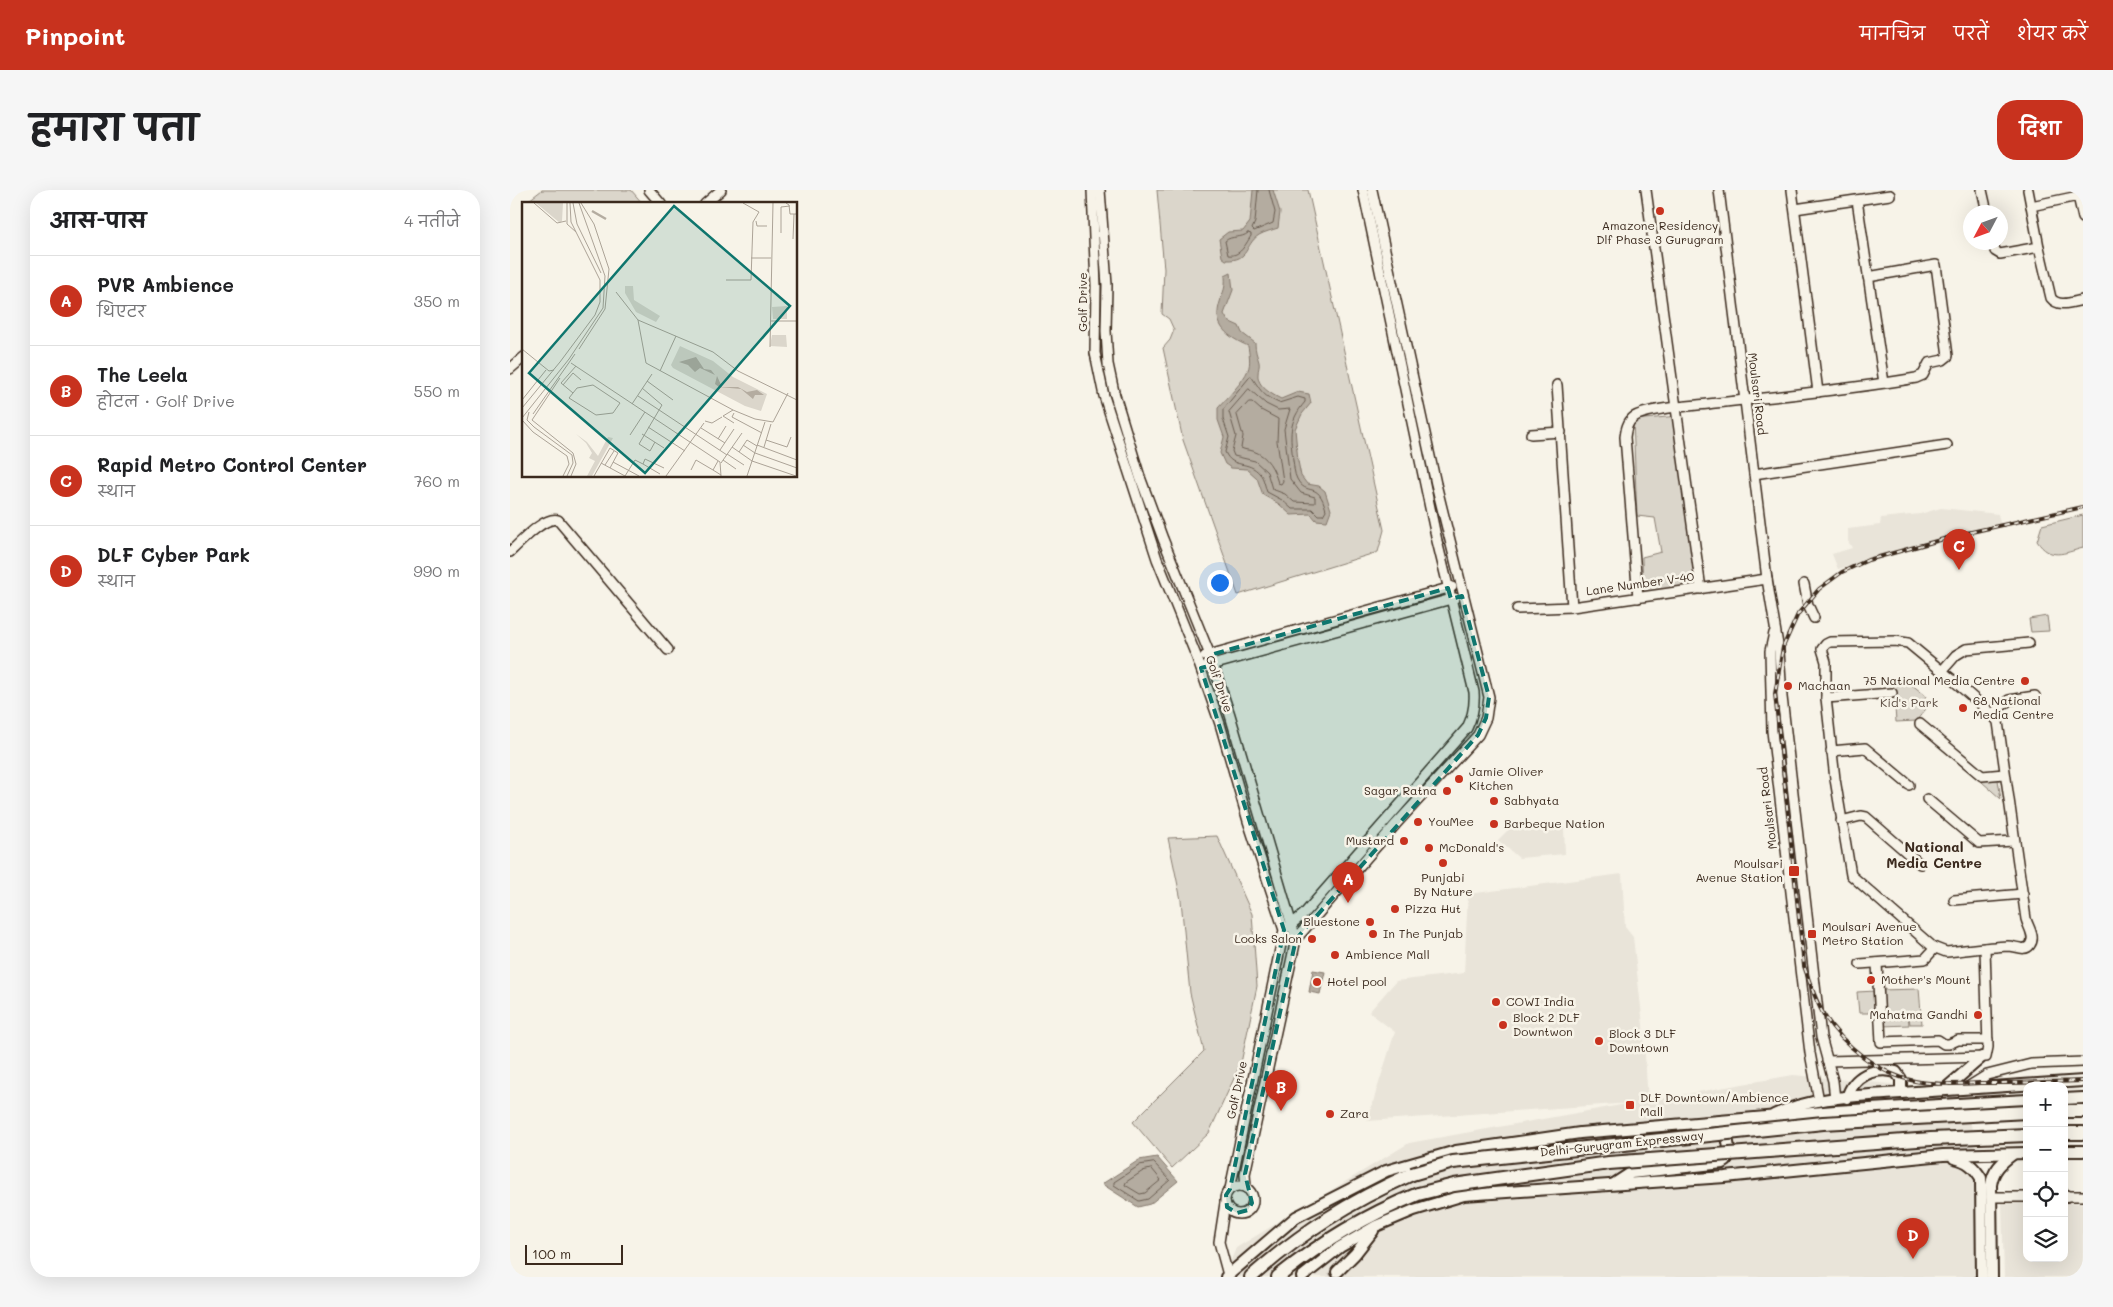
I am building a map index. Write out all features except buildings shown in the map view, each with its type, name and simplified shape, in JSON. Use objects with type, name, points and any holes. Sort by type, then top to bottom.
[{"type":"highway","points":[[2068,1111],[2083,1110]]},
{"type":"highway","name":"Delhi-Gurugram Expressway","points":[[1251,1277],[1311,1228],[1350,1204],[1412,1174],[1453,1162],[1823,1123],[2023,1112]]},
{"type":"highway","points":[[2068,1134],[2083,1133]]},
{"type":"highway","name":"Delhi-Gurugram Expressway","points":[[1278,1277],[1302,1257],[1346,1228],[1381,1209],[1418,1194],[1454,1184],[1609,1163],[1931,1139],[2023,1135]]},
{"type":"main road","points":[[1946,1089],[1982,1057]]},
{"type":"main road","points":[[1847,1098],[1849,1091],[1856,1081],[1872,1071],[1880,1070],[1896,1072],[1901,1079],[1901,1093]]},
{"type":"main road","points":[[1769,1117],[1789,1107],[1835,1099],[1946,1089],[2083,1081]]},
{"type":"main road","points":[[2068,1099],[2083,1098]]},
{"type":"main road","points":[[1227,1276],[1296,1217],[1386,1171],[1456,1150],[1556,1135],[1835,1111],[2023,1100]]},
{"type":"main road","points":[[1612,1185],[1631,1173],[1723,1163],[1728,1157],[1728,1139],[1720,1128],[1707,1122]]},
{"type":"main road","points":[[2068,1151],[2083,1151]]},
{"type":"main road","points":[[1302,1277],[1340,1247],[1376,1226],[1414,1210],[1464,1195],[1724,1177],[1943,1155],[2023,1153]]},
{"type":"main road","points":[[1992,1277],[1992,1173],[2003,1161],[2013,1154]]},
{"type":"main road","points":[[1943,1155],[1963,1160],[1974,1167],[1981,1178],[1982,1277]]},
{"type":"main road","points":[[1337,1272],[1355,1254],[1376,1226]]},
{"type":"street","points":[[649,190],[659,202]]},
{"type":"street","points":[[707,202],[721,190]]},
{"type":"street","name":"Golf Drive","points":[[1092,190],[1096,286],[1095,353],[1104,396],[1157,559],[1201,668],[1284,930],[1230,1189]]},
{"type":"street","name":"Golf Drive","points":[[1100,190],[1106,285],[1108,364],[1114,392],[1153,512],[1210,655],[1244,756],[1296,939],[1245,1174],[1246,1188]]},
{"type":"street","points":[[1284,930],[1304,914],[1467,728],[1474,709],[1474,692],[1425,486],[1363,190]]},
{"type":"street","points":[[1296,939],[1396,824],[1480,732],[1486,718],[1489,697],[1462,596],[1436,484],[1372,190]]},
{"type":"street","points":[[1646,190],[1701,589]]},
{"type":"street","name":"Moulsari Road","points":[[1719,190],[1767,579],[1779,651],[1782,698],[1820,1028],[1833,1081],[1835,1099]]},
{"type":"street","points":[[1792,190],[1818,392]]},
{"type":"street","points":[[1982,190],[1985,205]]},
{"type":"street","points":[[2028,190],[2051,298],[2055,303],[2060,304],[2083,300]]},
{"type":"street","points":[[2031,206],[2081,195],[2083,218]]},
{"type":"street","points":[[1795,210],[1890,196]]},
{"type":"street","points":[[1857,200],[1884,383]]},
{"type":"street","points":[[1995,250],[2000,254],[2039,246]]},
{"type":"street","points":[[1638,598],[1626,430],[1628,422],[1634,416],[1676,408],[1818,392],[1920,377],[1929,363],[1943,360],[1948,356],[1936,265],[1868,277]]},
{"type":"street","points":[[1096,286],[1106,285]]},
{"type":"street","points":[[1389,318],[1398,316]]},
{"type":"street","points":[[510,369],[522,359]]},
{"type":"street","points":[[1557,384],[1572,607]]},
{"type":"street","points":[[1531,434],[1560,432]]},
{"type":"street","points":[[1754,474],[1947,445]]},
{"type":"street","points":[[1425,486],[1436,484]]},
{"type":"street","points":[[510,552],[548,520],[558,520],[668,650]]},
{"type":"street","name":"Lane Number V-40","points":[[1517,609],[1572,607],[1767,579]]},
{"type":"street","points":[[1804,584],[1808,605],[1814,618]]},
{"type":"street","points":[[1197,658],[1460,585]]},
{"type":"street","points":[[1201,668],[1462,596]]},
{"type":"street","name":"Moulsari Road","points":[[1775,631],[1770,651],[1772,731],[1810,1053],[1819,1101]]},
{"type":"street","points":[[1903,641],[1908,643],[1992,714],[1998,722],[2027,926],[2033,937],[2031,944],[2022,949],[2010,946],[1946,952],[1935,948],[1851,875],[1831,751],[1826,698],[1826,662],[1822,652],[1824,646],[1830,642],[1903,641]]},
{"type":"street","points":[[1942,671],[1956,655],[1966,649],[2029,643]]},
{"type":"street","points":[[1826,698],[1892,693]]},
{"type":"street","points":[[1992,714],[2009,700],[2035,696]]},
{"type":"street","points":[[1920,724],[1982,776],[2004,774]]},
{"type":"street","points":[[1831,751],[1865,748],[1909,785]]},
{"type":"street","points":[[1231,759],[1244,756]]},
{"type":"street","points":[[1927,799],[1979,843],[2014,841]]},
{"type":"street","points":[[1841,821],[1861,816],[1866,817],[1920,864]]},
{"type":"street","points":[[1954,900],[2023,894]]},
{"type":"street","points":[[1860,964],[1925,958],[1935,948]]},
{"type":"street","points":[[1827,1060],[1986,1057],[1988,1054],[1986,948]]},
{"type":"street","points":[[1876,963],[1881,1042],[1938,1040],[1948,1044],[1958,1040],[1988,1040]]},
{"type":"street","points":[[1966,1088],[1987,1075],[2032,1064],[2083,1062]]},
{"type":"street","points":[[1817,1088],[1827,1088],[1833,1081]]},
{"type":"street","points":[[1225,1203],[1233,1212],[1241,1213],[1248,1210],[1253,1198],[1246,1188],[1235,1186],[1226,1195],[1219,1242],[1227,1276]]},
{"type":"street","points":[[2068,1196],[2083,1196]]},
{"type":"street","points":[[1991,1197],[2023,1197]]},
{"type":"highlighted area","points":[[1448,588],[1451,599],[1462,596],[1489,697],[1486,718],[1478,735],[1296,939],[1245,1174],[1252,1203],[1248,1210],[1237,1213],[1227,1207],[1226,1195],[1230,1189],[1284,930],[1201,668],[1213,665],[1210,655]]},
{"type":"shaded area","points":[[1941,508],[1998,514],[2001,527],[1838,569],[1832,554],[1852,548],[1848,541],[1848,529],[1880,525],[1881,518],[1920,514]]},
{"type":"shaded area","points":[[1516,822],[1521,829],[1526,829],[1527,826],[1564,828],[1565,854],[1519,858],[1498,840]]},
{"type":"shaded area","points":[[1622,874],[1625,927],[1633,937],[1643,1025],[1648,1101],[1793,1075],[1945,1089],[1966,1095],[1976,1154],[1978,1277],[1224,1277],[1236,1248],[1409,1143],[1632,1103],[1367,1121],[1395,1032],[1369,1012],[1396,981],[1464,973],[1468,894]]},
{"type":"shaded area","points":[[2002,1202],[2023,1202],[2023,1262],[2068,1262],[2068,1203],[2083,1203],[2083,1277],[2004,1277]]},
{"type":"green space","points":[[542,190],[631,190],[641,202],[527,202]]},
{"type":"green space","points":[[1157,190],[1308,190],[1384,530],[1378,552],[1238,595],[1183,440],[1163,348],[1170,340],[1174,330],[1169,319],[1162,314],[1164,269]]},
{"type":"green space","points":[[1679,416],[1696,586],[1643,592],[1642,557],[1661,552],[1655,518],[1637,516],[1633,420]]},
{"type":"green space","points":[[2083,515],[2083,548],[2058,554],[2047,551],[2037,541],[2042,525]]},
{"type":"green space","points":[[2047,616],[2049,631],[2031,632],[2029,619]]},
{"type":"green space","name":"Kid's Park","points":[[1901,676],[1926,696],[1924,699],[1930,704],[1916,721],[1896,722],[1893,680]]},
{"type":"green space","points":[[1983,779],[1998,780],[2001,799],[1982,782]]},
{"type":"green space","points":[[1217,836],[1252,914],[1257,986],[1241,1063],[1209,1133],[1172,1168],[1133,1122],[1204,1051],[1190,993],[1181,900],[1168,838]]},
{"type":"green space","points":[[1919,989],[1922,1024],[1910,1024],[1908,1012],[1909,1025],[1882,1026],[1882,1014],[1906,1013],[1881,1013],[1880,990]]},
{"type":"green space","points":[[1876,991],[1877,1004],[1868,1013],[1859,1013],[1857,992]]},
{"type":"water","points":[[1253,190],[1273,190],[1280,212],[1278,228],[1259,235],[1239,258],[1226,260],[1222,257],[1219,239],[1228,232],[1243,231],[1250,222]]},
{"type":"water","points":[[1231,273],[1233,290],[1224,314],[1228,321],[1239,326],[1242,333],[1255,343],[1259,363],[1258,378],[1262,386],[1281,399],[1298,392],[1309,394],[1311,403],[1302,414],[1295,429],[1298,461],[1301,476],[1307,484],[1319,486],[1325,491],[1331,510],[1327,521],[1316,520],[1311,514],[1291,515],[1279,504],[1263,495],[1257,478],[1247,469],[1231,468],[1225,464],[1220,453],[1224,437],[1218,420],[1218,408],[1242,380],[1249,364],[1248,346],[1228,334],[1218,318],[1218,310],[1225,287],[1225,276]]},
{"type":"water","name":"Hotel pool","points":[[1313,970],[1325,972],[1320,994],[1309,992]]},
{"type":"water","points":[[1157,1157],[1178,1181],[1150,1204],[1138,1207],[1102,1184],[1139,1160]]},
{"type":"tunnel","points":[[1331,1277],[1337,1272]]},
{"type":"railway","points":[[2083,507],[1958,535],[1868,560],[1842,572],[1819,589],[1798,614],[1783,647],[1775,694],[1804,966],[1818,1003],[1832,1026],[1852,1047],[1876,1065],[1902,1078],[1915,1081],[1947,1084],[2083,1081]]},
{"type":"place","name":"Amazone Residency Dlf Phase 3 Gurugram","points":[[1660,211]]},
{"type":"place","name":"Rapid Metro Control Center","points":[[1959,570]]},
{"type":"place","name":"75 National Media Centre","points":[[2025,681]]},
{"type":"place","name":"Machaan","points":[[1788,686]]},
{"type":"place","name":"68 National Media Centre","points":[[1963,708]]},
{"type":"place","name":"Jamie Oliver Kitchen","points":[[1459,779]]},
{"type":"place","name":"Sagar Ratna","points":[[1447,791]]},
{"type":"place","name":"Sabhyata","points":[[1494,801]]},
{"type":"place","name":"YouMee","points":[[1418,822]]},
{"type":"place","name":"Barbeque Nation","points":[[1494,824]]},
{"type":"place","name":"Mustard","points":[[1404,841]]},
{"type":"place","name":"McDonald's","points":[[1429,848]]},
{"type":"place","name":"Punjabi By Nature","points":[[1443,863]]},
{"type":"place","name":"Moulsari Avenue Station","points":[[1794,871]]},
{"type":"place","name":"PVR Ambience","points":[[1348,903]]},
{"type":"place","name":"Pizza Hut","points":[[1395,909]]},
{"type":"place","name":"Bluestone","points":[[1370,922]]},
{"type":"place","name":"In The Punjab","points":[[1373,934]]},
{"type":"place","name":"Moulsari Avenue Metro Station","points":[[1812,934]]},
{"type":"place","name":"Looks Salon","points":[[1312,939]]},
{"type":"place","name":"Ambience Mall","points":[[1335,955]]},
{"type":"place","name":"Mother's Mount","points":[[1871,980]]},
{"type":"place","name":"Hotel pool","points":[[1317,982]]},
{"type":"place","name":"COWI India","points":[[1496,1002]]},
{"type":"place","name":"Mahatma Gandhi","points":[[1978,1015]]},
{"type":"place","name":"Block 2 DLF Downtwon","points":[[1503,1025]]},
{"type":"place","name":"Block 3 DLF Downtown","points":[[1599,1041]]},
{"type":"place","name":"DLF Downtown/Ambience Mall","points":[[1630,1105]]},
{"type":"place","name":"The Leela","points":[[1281,1111]]},
{"type":"place","name":"Zara","points":[[1330,1114]]},
{"type":"place","name":"DLF Cyber Park","points":[[1913,1259]]},
{"type":"district","name":"National Media Centre","points":[[1934,856]]}]
